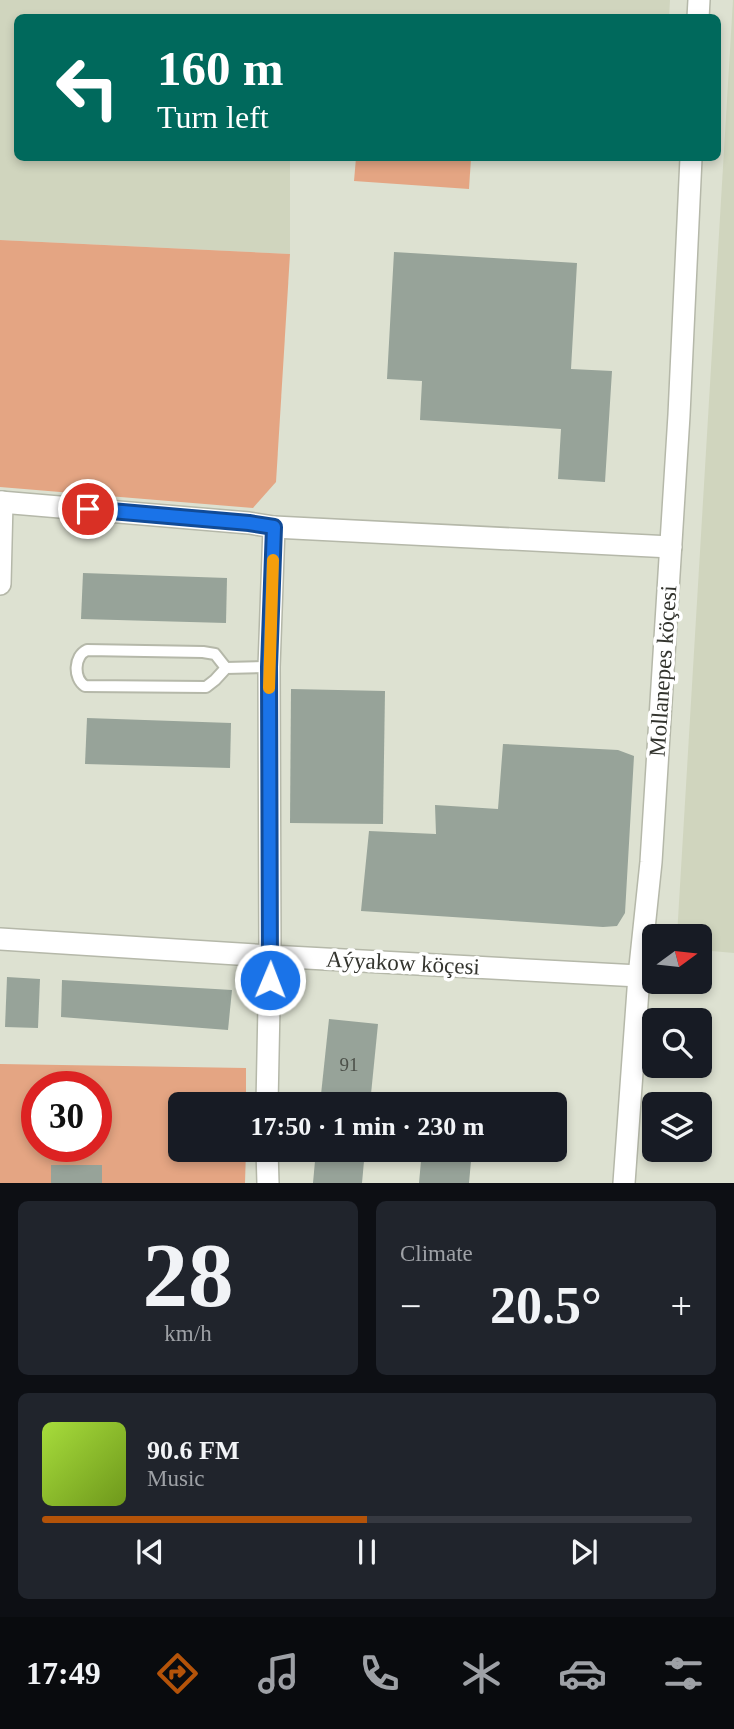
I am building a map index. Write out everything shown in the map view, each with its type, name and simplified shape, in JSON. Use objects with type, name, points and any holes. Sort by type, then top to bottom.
[{"type":"street","name":"Mollanepes köçesi","points":[[624,1183],[639,976],[652,862],[679,415],[691,161]]},
{"type":"street","points":[[0,584],[1,502],[274,527],[671,547]]},
{"type":"street","points":[[267,1092],[270,956],[269,667],[274,527]]},
{"type":"street","name":"Aýyakow köçesi","points":[[0,939],[639,976]]},
{"type":"street","points":[[267,1162],[268,1183]]},
{"type":"lane","points":[[226,668],[215,654],[204,652],[87,650],[78,657],[77,676],[85,686],[206,687],[226,668],[269,667]]},
{"type":"shaded area","points":[[0,0],[670,0],[669,14],[14,14],[14,161],[290,161],[290,254],[0,240]]},
{"type":"shaded area","points":[[734,0],[734,953],[712,951],[712,924],[678,924]]},
{"type":"shaded area","points":[[356,161],[471,161],[469,189],[354,181]]},
{"type":"shaded area","points":[[0,240],[290,254],[276,482],[253,508],[0,487]]},
{"type":"shaded area","points":[[0,1064],[246,1068],[246,1092],[168,1092],[168,1162],[246,1162],[245,1183],[0,1183]]},
{"type":"building","points":[[394,252],[577,263],[571,369],[612,371],[605,482],[558,479],[561,429],[420,420],[422,381],[387,379]]},
{"type":"building","points":[[83,573],[227,578],[226,623],[81,619]]},
{"type":"building","points":[[291,689],[385,691],[383,824],[290,823]]},
{"type":"building","points":[[87,718],[231,723],[230,768],[85,764]]},
{"type":"building","points":[[503,744],[618,750],[634,756],[625,913],[617,926],[361,911],[369,831],[436,834],[435,805],[498,809]]},
{"type":"building","points":[[7,977],[40,979],[38,1028],[5,1027]]},
{"type":"building","points":[[62,980],[232,990],[228,1030],[61,1017]]},
{"type":"building","points":[[329,1019],[378,1024],[371,1092],[321,1092]]},
{"type":"building","points":[[315,1162],[364,1162],[362,1183],[313,1183]]},
{"type":"building","points":[[421,1162],[471,1162],[469,1183],[419,1183]]},
{"type":"building","points":[[51,1165],[102,1165],[102,1183],[51,1183]]},
{"type":"slow traffic","points":[[269,688],[273,560]]},
{"type":"route","points":[[88,509],[274,527],[269,667],[270,980]]}]
